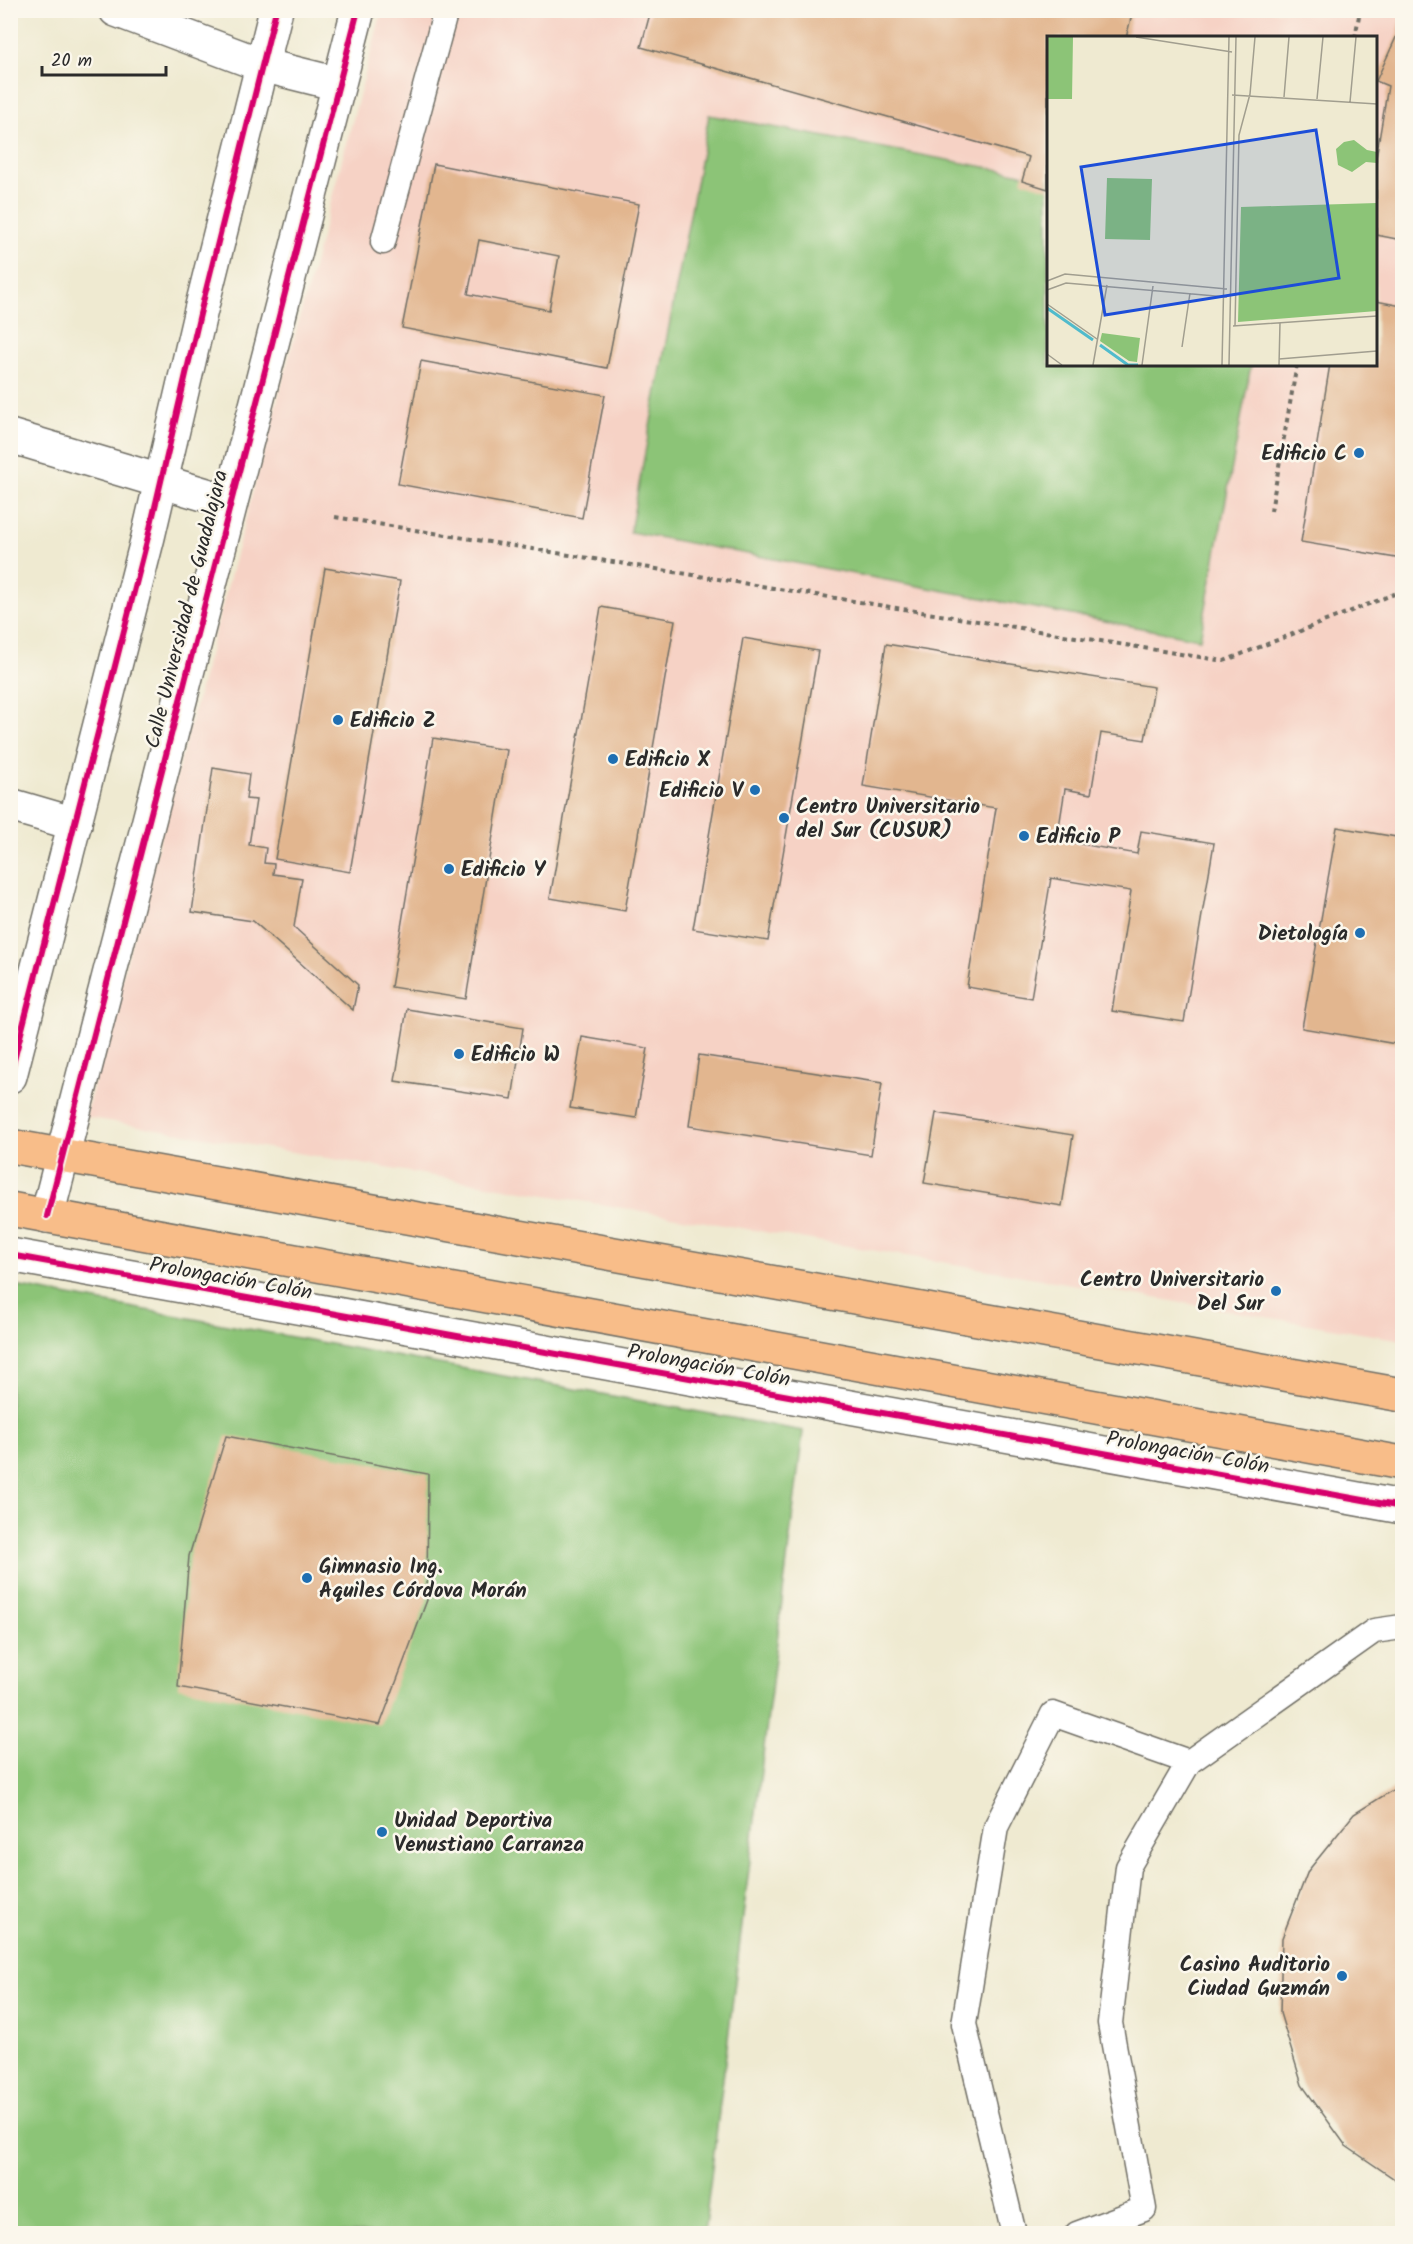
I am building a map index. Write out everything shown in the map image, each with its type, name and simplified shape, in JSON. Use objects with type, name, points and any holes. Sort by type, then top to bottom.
[{"type":"main road","points":[[10,1146],[1402,1395]]},
{"type":"main road","name":"Prolongación Colón","points":[[10,1209],[1402,1463]]},
{"type":"street","points":[[116,10],[262,65],[338,84]]},
{"type":"street","points":[[10,1076],[161,483],[200,314],[276,10]]},
{"type":"street","name":"Calle Universidad de Guadalajara","points":[[47,1216],[358,10]]},
{"type":"street","points":[[10,436],[230,502]]},
{"type":"street","points":[[10,805],[75,824]]},
{"type":"street","name":"Prolongación Colón","points":[[10,1255],[1402,1508]]},
{"type":"lane","points":[[383,242],[446,10]]},
{"type":"lane","points":[[1077,2234],[1144,2209],[1110,2023],[1128,1867],[1189,1762],[1374,1631],[1402,1627]]},
{"type":"lane","points":[[1014,2234],[964,2024],[996,1827],[1053,1714],[1189,1762]]},
{"type":"path","points":[[1355,36],[1360,10]]},
{"type":"path","points":[[1270,511],[1297,366]]},
{"type":"path","points":[[335,517],[1224,661],[1402,591]]},
{"type":"shaded area","name":"Centro Universitario del Sur (CUSUR)","points":[[382,11],[1402,11],[1402,1340],[85,1117]]},
{"type":"green space","points":[[709,115],[1047,179],[1047,366],[1251,366],[1200,639],[630,532]]},
{"type":"green space","name":"Unidad Deportiva Venustiano Carranza","points":[[10,1285],[803,1431],[704,2233],[11,2233]]},
{"type":"building","points":[[651,10],[1066,10],[1088,17],[1089,10],[1133,10],[1126,36],[1047,36],[1047,189],[1022,181],[1029,157],[641,47]]},
{"type":"building","points":[[1402,14],[1402,240],[1377,235],[1377,152],[1388,86],[1377,81],[1377,79],[1398,33]]},
{"type":"building","points":[[434,164],[639,204],[607,368],[402,328]],"holes":[[[479,240],[559,256],[549,310],[468,294]]]},
{"type":"building","name":"Edificio C","points":[[1377,301],[1402,306],[1402,559],[1301,542],[1330,366],[1377,366]]},
{"type":"building","points":[[421,361],[605,395],[582,518],[398,484]]},
{"type":"building","name":"Edificio Z","points":[[325,568],[400,581],[350,872],[275,859]]},
{"type":"building","name":"Edificio X","points":[[601,607],[675,620],[625,911],[550,898]]},
{"type":"building","name":"Edificio V","points":[[743,638],[818,651],[768,941],[693,929]]},
{"type":"building","name":"Edificio P","points":[[886,644],[1154,687],[1145,740],[1101,733],[1091,794],[1065,789],[1057,840],[1137,854],[1141,831],[1214,843],[1184,1022],[1112,1011],[1131,891],[1051,878],[1031,998],[967,987],[996,808],[863,786]]},
{"type":"building","name":"Edificio Y","points":[[433,738],[507,750],[466,999],[391,987]]},
{"type":"building","points":[[213,768],[249,774],[246,799],[256,800],[249,845],[266,848],[264,863],[274,864],[273,874],[302,878],[294,927],[358,985],[353,1010],[253,921],[192,912]]},
{"type":"building","name":"Dietología","points":[[1337,827],[1402,838],[1402,1045],[1302,1028]]},
{"type":"building","name":"Edificio W","points":[[407,1009],[523,1028],[512,1099],[395,1081]]},
{"type":"building","points":[[582,1037],[648,1048],[636,1118],[570,1108]]},
{"type":"building","points":[[699,1055],[882,1083],[871,1155],[689,1126]]},
{"type":"building","points":[[936,1113],[1073,1135],[1062,1206],[924,1183]]},
{"type":"building","name":"Gimnasio Ing. Aquiles Córdova Morán","points":[[226,1436],[428,1474],[427,1600],[380,1725],[178,1687],[189,1556]]},
{"type":"building","name":"Casino Auditorio Ciudad Guzmán","points":[[1402,1784],[1402,2184],[1346,2146],[1302,2085],[1280,2013],[1282,1938],[1308,1871],[1354,1814]]},
{"type":"cycle path","points":[[10,1076],[148,537],[200,314],[276,10]]},
{"type":"cycle path","points":[[47,1216],[358,10]]},
{"type":"cycle path","points":[[10,1255],[1402,1507]]},
{"type":"place","name":"Edificio C","points":[[1359,453]]},
{"type":"place","name":"Edificio Z","points":[[338,720]]},
{"type":"place","name":"Edificio X","points":[[613,759]]},
{"type":"place","name":"Edificio V","points":[[755,790]]},
{"type":"place","name":"Centro Universitario del Sur (CUSUR)","points":[[784,818]]},
{"type":"place","name":"Edificio P","points":[[1024,836]]},
{"type":"place","name":"Edificio Y","points":[[449,869]]},
{"type":"place","name":"Dietología","points":[[1360,933]]},
{"type":"place","name":"Edificio W","points":[[459,1054]]},
{"type":"place","name":"Centro Universitario Del Sur","points":[[1276,1291]]},
{"type":"place","name":"Gimnasio Ing. Aquiles Córdova Morán","points":[[307,1578]]},
{"type":"place","name":"Unidad Deportiva Venustiano Carranza","points":[[382,1832]]},
{"type":"place","name":"Casino Auditorio Ciudad Guzmán","points":[[1342,1976]]}]
